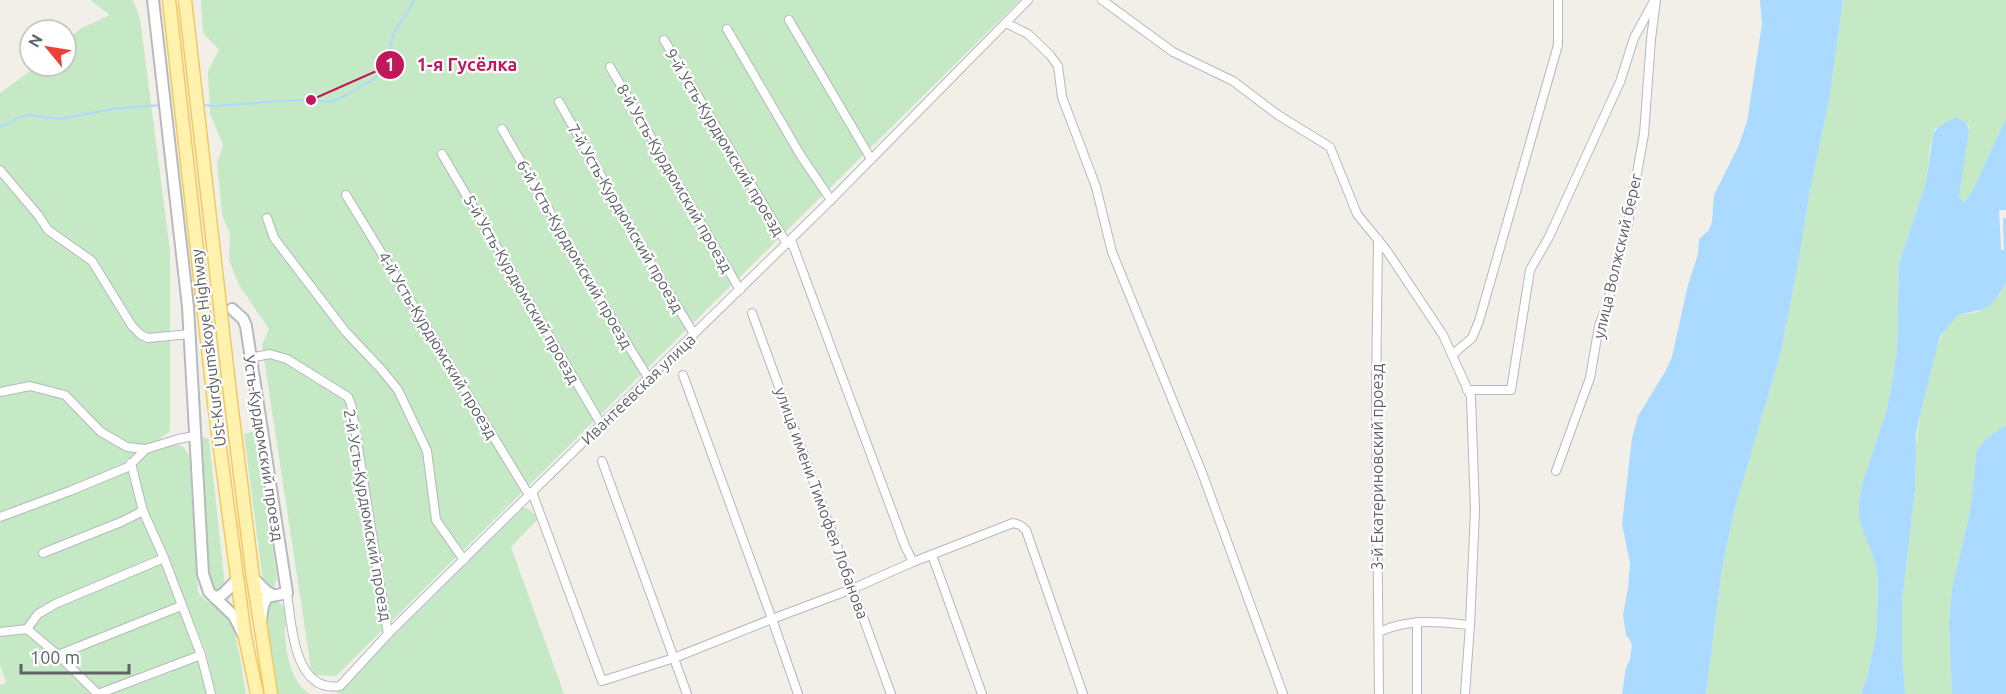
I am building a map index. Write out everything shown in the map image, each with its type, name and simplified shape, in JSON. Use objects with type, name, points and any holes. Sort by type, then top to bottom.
[{"type":"main road","name":"Ust-Kurdyumskoye Highway","points":[[169,0],[214,403],[245,637],[257,694]]},
{"type":"main road","name":"Ust-Kurdyumskoye Highway","points":[[185,0],[231,402],[253,578],[271,694]]},
{"type":"street","points":[[153,0],[192,306],[190,334],[203,574],[209,592],[234,616],[245,637]]},
{"type":"street","name":"Ивантеевская улица","points":[[287,593],[297,663],[302,678],[308,686],[317,691],[326,692],[340,686],[388,634],[789,242],[1028,0]]},
{"type":"street","points":[[1102,0],[1173,52],[1233,81],[1278,115],[1330,147],[1357,214],[1378,239],[1443,335],[1471,397],[1475,510],[1465,694]]},
{"type":"street","points":[[1452,355],[1472,338],[1479,321],[1558,45],[1558,0]]},
{"type":"street","points":[[1467,390],[1511,390],[1530,270],[1554,226],[1620,82],[1635,38],[1655,0]]},
{"type":"street","name":"улица Волжский берег","points":[[1556,471],[1590,378],[1599,326],[1607,305],[1628,223],[1644,134],[1655,0]]},
{"type":"street","points":[[789,20],[871,159]]},
{"type":"street","points":[[1006,24],[1028,33],[1059,66],[1062,97],[1096,187],[1112,252],[1201,470],[1283,694]]},
{"type":"street","points":[[727,28],[801,156],[831,200]]},
{"type":"street","name":"9-й Усть-Курдюмский проезд","points":[[664,40],[789,242],[913,562]]},
{"type":"street","name":"8-й Усть-Курдюмский проезд","points":[[610,67],[740,290]]},
{"type":"street","name":"7-й Усть-Курдюмский проезд","points":[[559,102],[694,334]]},
{"type":"street","name":"6-й Усть-Курдюмский проезд","points":[[502,129],[649,379]]},
{"type":"street","name":"5-й Усть-Курдюмский проезд","points":[[442,154],[601,424]]},
{"type":"street","points":[[0,170],[48,230],[93,261],[132,326],[141,335],[148,338],[190,334]]},
{"type":"street","name":"4-й Усть-Курдюмский проезд","points":[[346,195],[530,493],[602,681],[674,658]]},
{"type":"street","points":[[267,218],[274,238],[345,331],[398,390],[428,451],[436,519],[465,560]]},
{"type":"street","name":"3-й Екатериновский проезд","points":[[1378,239],[1376,394],[1379,694]]},
{"type":"street","name":"Усть-Курдюмский проезд","points":[[231,309],[243,319],[246,326],[287,593]]},
{"type":"street","name":"улица имени Тимофея Лобанова","points":[[752,313],[891,694]]},
{"type":"street","name":"2-й Усть-Курдюмский проезд","points":[[250,358],[270,354],[287,359],[348,397],[388,634]]},
{"type":"street","points":[[683,375],[798,694]]},
{"type":"street","points":[[0,392],[30,386],[65,395],[101,432],[127,447],[146,449],[195,436]]},
{"type":"street","points":[[0,517],[128,467],[146,449]]},
{"type":"street","points":[[602,461],[687,694]]},
{"type":"street","points":[[131,463],[144,511],[201,655],[211,694]]},
{"type":"street","points":[[43,553],[144,511]]},
{"type":"street","points":[[674,658],[1013,523],[1026,530],[1083,694]]},
{"type":"street","points":[[932,555],[982,694]]},
{"type":"street","points":[[27,629],[38,614],[55,604],[164,558]]},
{"type":"street","points":[[253,578],[273,595]]},
{"type":"street","points":[[215,598],[223,594],[238,579]]},
{"type":"street","points":[[260,622],[267,597],[287,593]]},
{"type":"street","points":[[58,655],[181,606]]},
{"type":"street","points":[[1379,632],[1393,626],[1417,622],[1470,625]]},
{"type":"street","points":[[1417,622],[1417,694]]},
{"type":"street","points":[[0,632],[27,629],[98,694],[201,655]]},
{"type":"green space","points":[[90,0],[133,0],[140,19],[170,251],[170,431],[126,463],[198,660],[207,694],[0,694],[0,685],[6,683],[0,664],[0,636],[20,633],[0,629],[0,93],[21,78],[78,78],[78,31],[110,15]]},
{"type":"green space","points":[[201,0],[1020,0],[336,676],[312,675],[262,345],[269,329],[239,285],[229,260],[230,233],[222,215],[217,163],[223,145],[210,113],[208,71],[219,50],[203,33]]},
{"type":"green space","points":[[1843,0],[2006,0],[2006,118],[1973,190],[1964,204],[1959,197],[1969,126],[1956,117],[1935,129],[1930,147],[1926,182],[1899,263],[1897,348],[1893,376],[1887,409],[1863,481],[1859,501],[1859,518],[1876,564],[1878,586],[1876,637],[1861,694],[1706,694],[1722,569],[1734,511],[1780,356],[1810,190],[1829,101]]},
{"type":"green space","points":[[2006,283],[2006,425],[1984,441],[1976,455],[1970,512],[1952,588],[1949,623],[1952,694],[1905,694],[1902,602],[1915,491],[1915,454],[1920,414],[1937,347],[1944,329],[1958,315],[1977,312],[1998,297]]},
{"type":"green space","points":[[255,431],[277,579],[274,587],[270,588],[265,586],[262,574],[244,434]]},
{"type":"green space","points":[[198,436],[209,439],[225,586],[217,593],[213,591],[207,575]]},
{"type":"green space","points":[[178,444],[189,455],[198,592],[224,613],[231,622],[237,641],[246,694],[216,694],[206,652],[147,510],[136,469],[142,458],[152,451]]},
{"type":"green space","points":[[523,508],[527,508],[539,518],[511,547],[564,694],[338,694],[337,692]]},
{"type":"green space","points":[[273,600],[283,606],[286,619],[287,653],[292,669],[299,683],[310,694],[275,694],[265,624],[269,601]]},
{"type":"water","points":[[1760,0],[1843,0],[1829,101],[1810,190],[1780,356],[1734,511],[1722,569],[1706,694],[1622,694],[1632,645],[1626,635],[1623,615],[1630,563],[1622,524],[1632,438],[1638,416],[1672,357],[1688,285],[1698,254],[1699,239],[1709,230],[1712,222],[1714,195],[1738,147],[1747,122],[1762,24]]},
{"type":"water","points":[[1956,117],[1966,122],[1969,130],[1959,197],[1964,203],[1973,190],[2006,118],[2006,283],[1991,304],[1982,309],[1958,315],[1940,336],[1916,436],[1915,491],[1902,602],[1905,694],[1861,694],[1876,637],[1878,586],[1876,564],[1859,518],[1859,501],[1863,481],[1887,409],[1893,376],[1897,348],[1899,263],[1926,182],[1933,135],[1940,126]]},
{"type":"water","points":[[2006,425],[2006,694],[1952,694],[1949,623],[1952,588],[1970,512],[1976,455],[1984,441]]},
{"type":"pier","points":[[1999,210],[2006,210],[2006,218],[2003,218],[2004,250],[2001,250]]},
{"type":"waterway","points":[[201,105],[311,100],[331,102],[346,95],[381,73],[395,31],[415,0]]},
{"type":"waterway","points":[[0,126],[29,115],[60,119],[112,109],[162,105]]},
{"type":"place","name":"1-я Гусёлка","points":[[311,100]]}]
